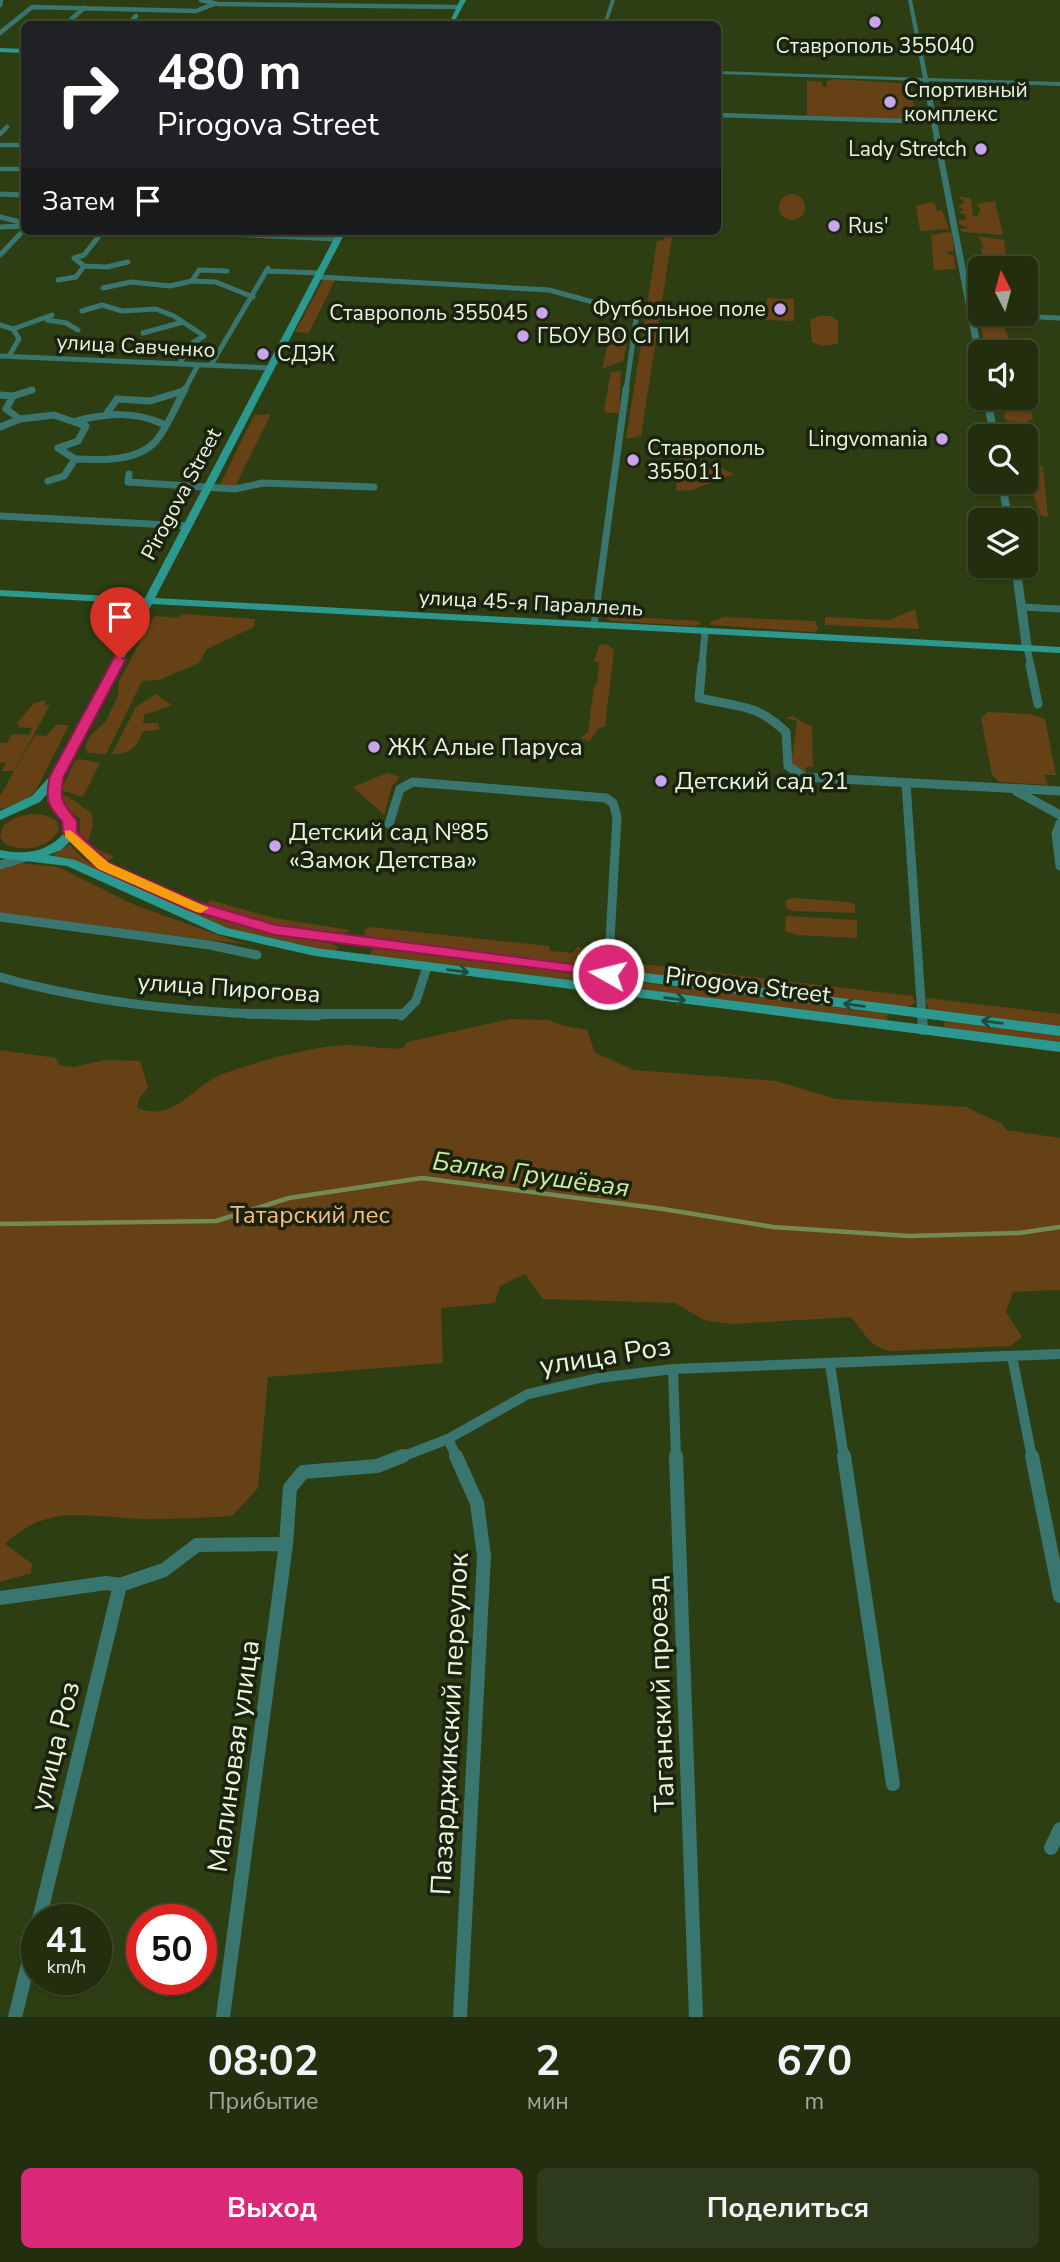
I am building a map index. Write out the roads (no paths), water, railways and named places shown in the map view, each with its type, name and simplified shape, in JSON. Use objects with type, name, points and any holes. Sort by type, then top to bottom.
[{"type":"main road","points":[[452,21],[463,0]]},
{"type":"main road","points":[[0,50],[21,51]]},
{"type":"main road","name":"Pirogova Street","points":[[5,814],[36,799],[57,776],[340,235]]},
{"type":"main road","name":"улица 45-я Параллель","points":[[0,593],[1060,650]]},
{"type":"main road","name":"Pirogova Street","points":[[57,776],[52,800],[69,821],[70,833],[104,866],[192,905],[275,930],[1060,1031]]},
{"type":"main road","name":"Pirogova Street","points":[[5,814],[36,807],[59,811]]},
{"type":"main road","name":"Pirogova Street","points":[[29,856],[52,849],[70,833]]},
{"type":"main road","name":"Pirogova Street","points":[[0,854],[70,863],[223,931],[277,945],[348,957],[1060,1047]]},
{"type":"street","points":[[0,5],[1,0]]},
{"type":"street","points":[[204,0],[218,4]]},
{"type":"street","points":[[606,21],[613,0]]},
{"type":"street","points":[[911,0],[968,303]]},
{"type":"street","points":[[0,33],[32,7],[197,11],[206,5],[218,4],[459,7]]},
{"type":"street","points":[[69,21],[84,8]]},
{"type":"street","points":[[131,21],[136,16]]},
{"type":"street","points":[[721,73],[1060,84]]},
{"type":"street","points":[[721,115],[936,122]]},
{"type":"street","points":[[0,134],[7,127]]},
{"type":"street","points":[[0,145],[21,145]]},
{"type":"street","points":[[0,169],[21,169]]},
{"type":"street","points":[[0,194],[21,195]]},
{"type":"street","points":[[0,217],[21,224]]},
{"type":"street","points":[[0,227],[21,226]]},
{"type":"street","points":[[0,255],[21,230]]},
{"type":"street","points":[[100,235],[85,255],[74,258],[84,266],[107,267],[128,262]]},
{"type":"street","points":[[58,280],[76,277],[84,266]]},
{"type":"street","points":[[192,281],[199,270],[227,271]]},
{"type":"street","points":[[211,365],[267,270],[549,290],[634,313],[636,319],[621,442],[594,625]]},
{"type":"street","points":[[103,288],[131,282],[170,286],[192,281],[225,284],[253,297]]},
{"type":"street","points":[[82,311],[102,305],[110,310],[158,309],[183,322],[204,336],[191,344],[179,364]]},
{"type":"street","points":[[0,325],[13,329],[50,317],[78,330]]},
{"type":"street","points":[[1038,317],[1060,318]]},
{"type":"street","points":[[143,333],[183,322]]},
{"type":"street","points":[[3,357],[19,339],[13,329]]},
{"type":"street","name":"улица Савченко","points":[[3,357],[271,368]]},
{"type":"street","points":[[0,427],[34,415],[68,416],[86,429],[78,440],[58,448],[75,459],[113,460],[144,450],[155,442],[198,365]]},
{"type":"street","points":[[0,395],[13,396],[32,390]]},
{"type":"street","points":[[107,413],[117,399],[150,401],[183,391]]},
{"type":"street","points":[[13,396],[3,409],[20,419]]},
{"type":"street","points":[[77,421],[107,413],[141,414],[163,424]]},
{"type":"street","points":[[48,481],[64,477],[75,459]]},
{"type":"street","points":[[129,474],[128,482],[243,489],[263,483],[374,487]]},
{"type":"street","points":[[0,516],[188,526]]},
{"type":"street","points":[[1017,578],[1038,704]]},
{"type":"street","points":[[1022,607],[1060,609]]},
{"type":"street","points":[[705,631],[699,698],[747,703],[772,718],[786,732],[788,766],[804,777],[1060,791]]},
{"type":"street","points":[[389,824],[400,789],[413,782],[606,798],[613,803],[617,817],[608,974]]},
{"type":"street","points":[[906,783],[923,1030]]},
{"type":"street","points":[[1012,789],[1060,816]]},
{"type":"street","points":[[1060,823],[1056,834],[1060,866]]},
{"type":"street","points":[[0,865],[29,856]]},
{"type":"street","name":"улица Пирогова","points":[[0,917],[211,945],[257,955]]},
{"type":"street","points":[[348,957],[355,942]]},
{"type":"street","name":"улица Пирогова","points":[[0,977],[88,996],[170,1007],[319,1016],[401,1016],[416,1001],[427,967]]},
{"type":"street","name":"улица Роз","points":[[286,1544],[290,1488],[303,1472],[377,1466],[448,1439],[472,1423],[549,1387],[673,1369],[1060,1354]]},
{"type":"street","points":[[1012,1356],[1060,1596]]},
{"type":"street","points":[[830,1364],[893,1784]]},
{"type":"street","name":"Таганский проезд","points":[[673,1369],[696,2017]]},
{"type":"street","name":"Пазарджикский переулок","points":[[448,1439],[477,1503],[484,1556],[460,2017]]},
{"type":"street","points":[[0,1598],[106,1583],[120,1585],[164,1570],[197,1545],[286,1544]]},
{"type":"street","name":"Малиновая улица","points":[[223,2017],[286,1544]]},
{"type":"street","name":"улица Роз","points":[[43,1904],[120,1585]]},
{"type":"street","points":[[1051,1848],[1060,1829]]},
{"type":"street","points":[[15,2017],[21,1993]]},
{"type":"waterway","name":"Балка Грушёвая","points":[[0,1224],[216,1221],[289,1198],[422,1178],[663,1209],[773,1227],[909,1236],[1019,1233],[1060,1227]]},
{"type":"place","name":"Ставрополь 355040","points":[[875,22]]},
{"type":"place","name":"Спортивный комплекс","points":[[890,102]]},
{"type":"place","name":"Lady Stretch","points":[[981,149]]},
{"type":"place","name":"Rus'","points":[[834,226]]},
{"type":"place","name":"Футбольное поле","points":[[780,309]]},
{"type":"place","name":"Ставрополь 355045","points":[[542,313]]},
{"type":"place","name":"ГБОУ ВО СГПИ","points":[[523,336]]},
{"type":"place","name":"СДЭК","points":[[263,354]]},
{"type":"place","name":"Lingvomania","points":[[942,439]]},
{"type":"place","name":"Ставрополь 355011","points":[[633,460]]},
{"type":"place","name":"ЖК Алые Паруса","points":[[374,747]]},
{"type":"place","name":"Детский сад 21","points":[[661,781]]},
{"type":"place","name":"Детский сад №85 «Замок Детства»","points":[[275,846]]},
{"type":"park label","name":"Татарский лес","points":[[310,1215]]}]
